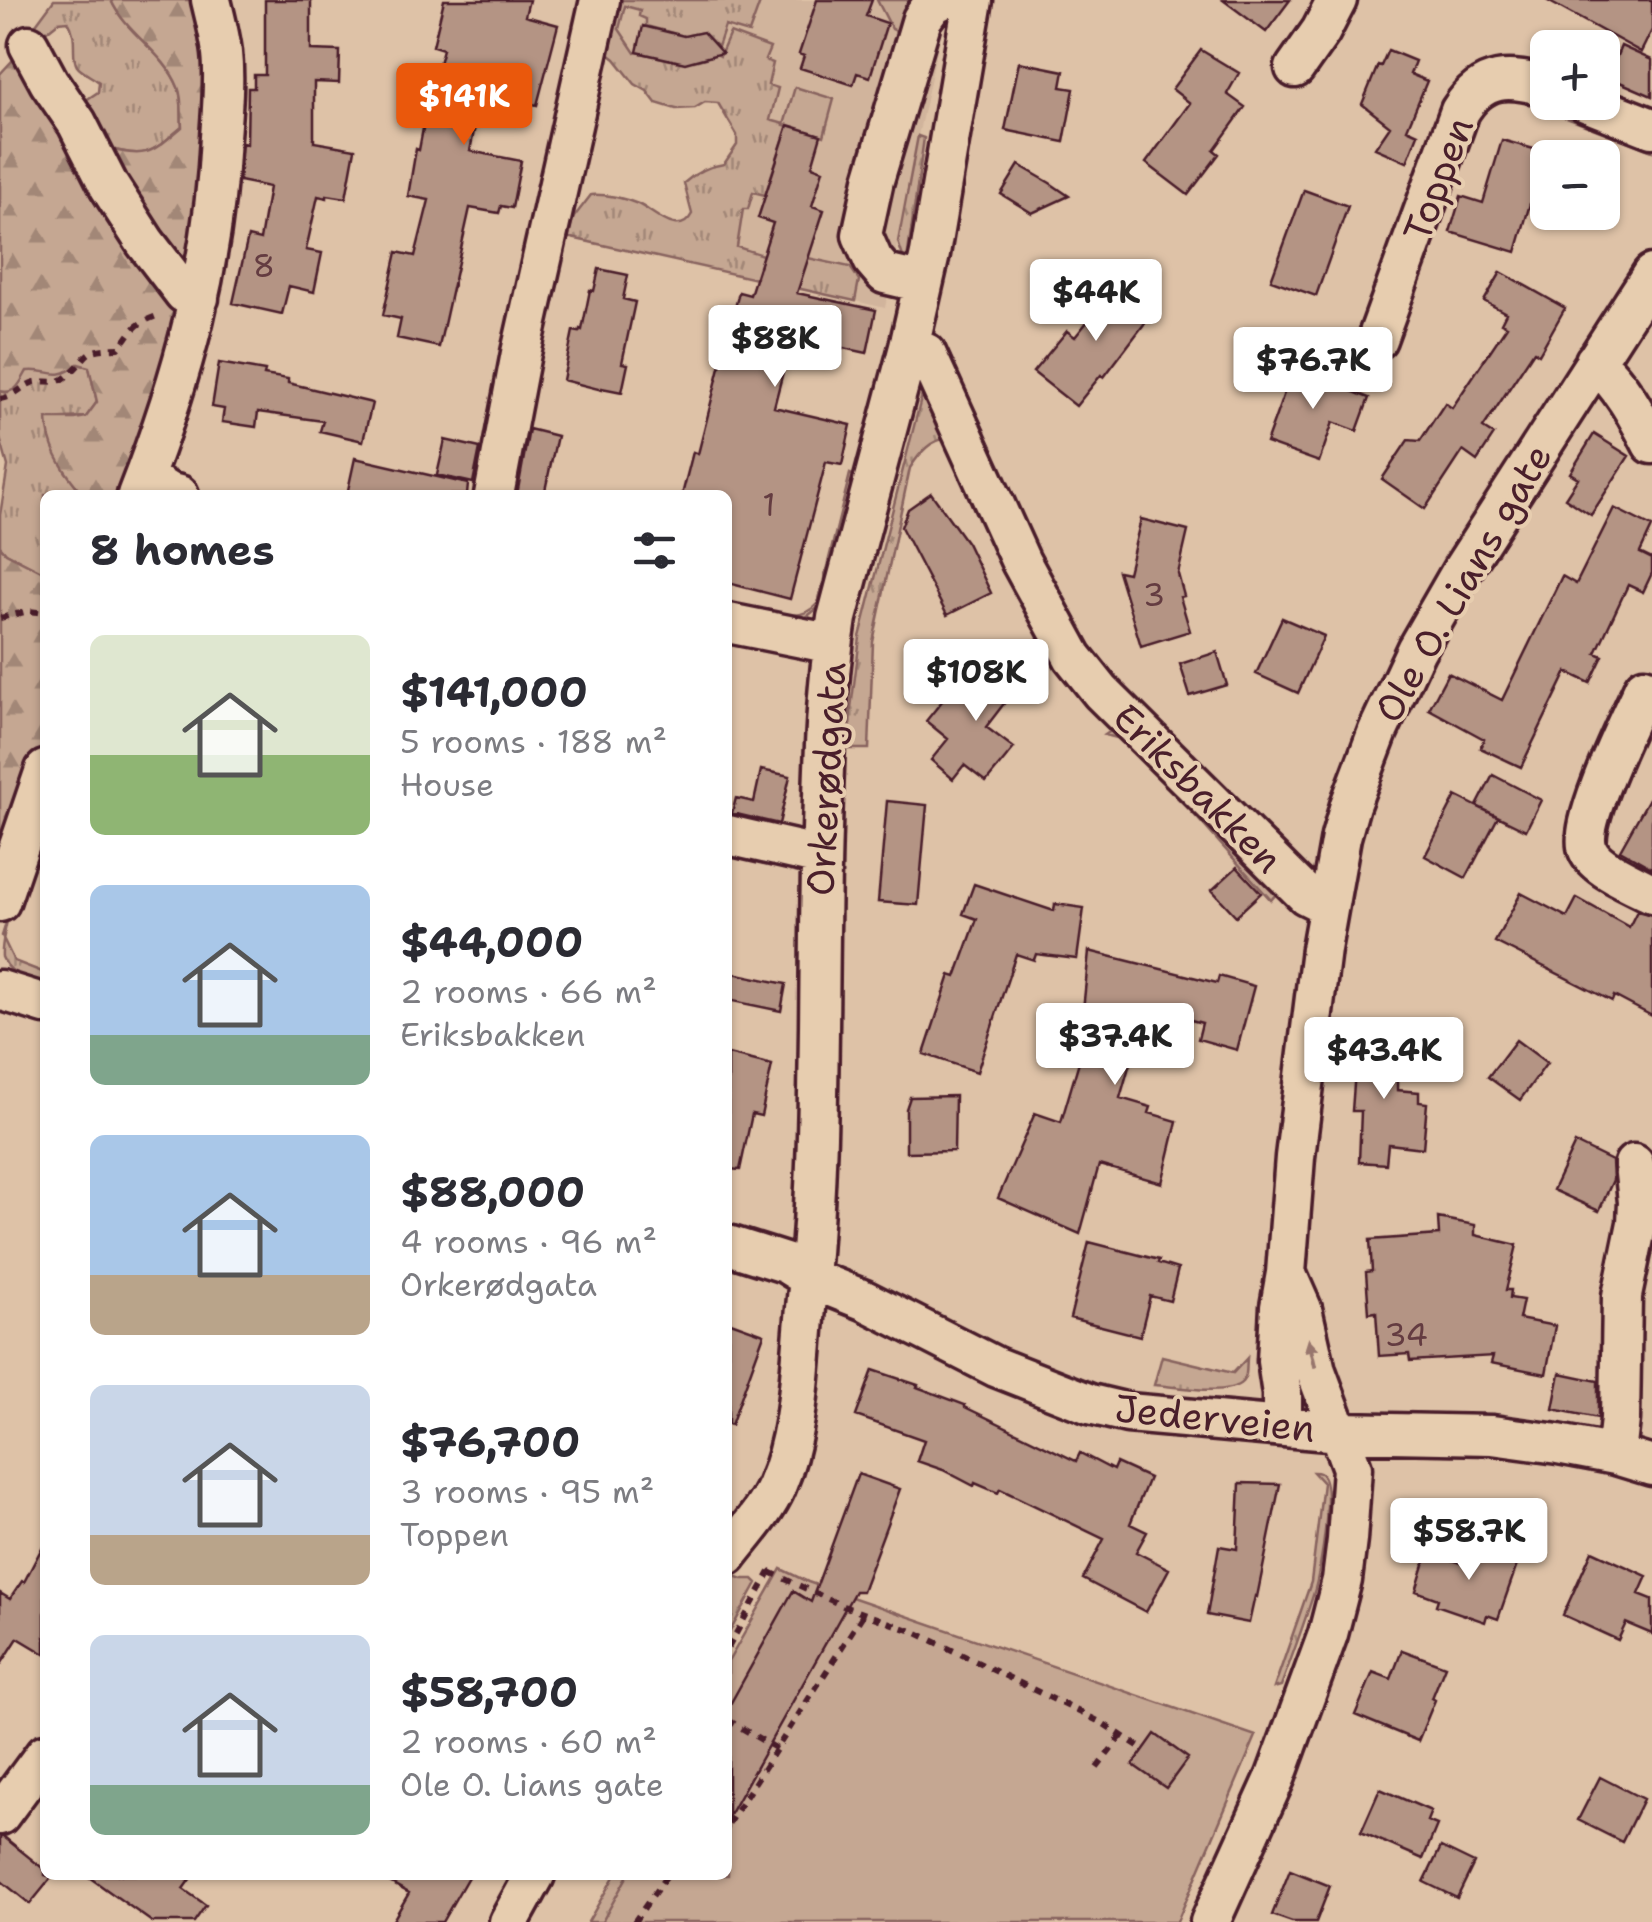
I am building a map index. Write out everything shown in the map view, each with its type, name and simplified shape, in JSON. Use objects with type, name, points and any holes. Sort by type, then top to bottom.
[{"type":"street","points":[[140,486],[162,432],[210,245],[218,190],[222,96],[222,53],[211,0]]},
{"type":"street","points":[[495,490],[521,353],[600,0]]},
{"type":"street","points":[[1296,68],[1337,0]]},
{"type":"street","points":[[923,283],[885,274],[873,260],[862,235],[874,180],[922,19],[933,4],[960,1]]},
{"type":"street","name":"Orkerødgata","points":[[732,1549],[774,1491],[786,1461],[794,1420],[818,1136],[824,753],[833,644],[923,283],[960,1]]},
{"type":"street","points":[[28,45],[78,123],[109,186],[145,242],[184,292],[199,298]]},
{"type":"street","name":"Toppen","points":[[1378,339],[1460,111],[1484,85],[1505,80],[1530,82]]},
{"type":"street","points":[[1620,115],[1652,128]]},
{"type":"street","name":"Ole O. Lians gate","points":[[1282,1426],[1276,1361],[1295,1158],[1328,906],[1350,805],[1409,665],[1462,570],[1652,274]]},
{"type":"street","name":"Eriksbakken","points":[[909,347],[926,353],[1021,562],[1073,657],[1128,719],[1306,895],[1328,906]]},
{"type":"street","points":[[1595,361],[1628,397],[1652,444]]},
{"type":"street","points":[[732,624],[833,644]]},
{"type":"street","points":[[1644,686],[1596,793],[1586,844],[1588,853],[1600,865],[1652,893]]},
{"type":"street","points":[[0,902],[40,785]]},
{"type":"street","points":[[732,836],[821,856]]},
{"type":"street","points":[[0,990],[40,1002]]},
{"type":"street","points":[[1616,1455],[1622,1296],[1638,1212],[1634,1164]]},
{"type":"street","name":"Jederveien","points":[[732,1247],[785,1262],[809,1278],[876,1306],[996,1367],[1090,1404],[1128,1412],[1340,1432],[1492,1435],[1616,1455],[1652,1466]]},
{"type":"street","name":"Ole O. Lians gate","points":[[1210,1922],[1276,1776],[1328,1634],[1342,1580],[1352,1497],[1352,1468],[1316,1370],[1302,1309],[1286,1273]]},
{"type":"street","points":[[0,1815],[40,1761]]},
{"type":"street","points":[[509,1922],[532,1880]]},
{"type":"path","points":[[0,399],[14,397],[36,382],[59,381],[95,348],[118,348],[128,332],[142,322],[199,298]]},
{"type":"path","points":[[0,618],[28,611],[40,612]]},
{"type":"path","points":[[732,1549],[770,1572],[915,1632],[1061,1702],[1142,1748]]},
{"type":"path","points":[[732,1641],[770,1572]]},
{"type":"path","points":[[732,1818],[864,1613]]},
{"type":"path","points":[[732,1722],[777,1749]]},
{"type":"path","points":[[1097,1768],[1122,1736]]},
{"type":"path","points":[[634,1922],[663,1880]]},
{"type":"shaded area","points":[[625,0],[948,0],[885,308],[723,270],[767,86],[636,54],[619,29]]},
{"type":"green space","points":[[54,0],[111,0],[172,75],[181,96],[182,127],[147,152],[105,148],[74,101],[86,100],[98,92],[99,82],[77,66],[68,21],[58,22],[33,42],[34,27]]},
{"type":"green space","points":[[111,0],[200,0],[209,54],[192,285],[105,148],[147,152],[182,127],[181,96],[172,75]]},
{"type":"green space","points":[[616,0],[761,0],[749,33],[725,26],[718,47],[703,32],[689,35],[683,49],[694,61],[709,57],[711,51],[720,56],[730,33],[770,48],[765,60],[773,63],[768,85],[778,88],[770,120],[788,125],[765,195],[753,192],[748,209],[743,209],[737,247],[804,268],[808,258],[850,267],[859,280],[855,301],[567,237],[574,217],[591,195],[632,202],[674,224],[687,221],[692,214],[684,183],[702,170],[724,164],[737,145],[737,135],[718,103],[676,109],[656,103],[606,52]],"holes":[[[625,6],[640,10],[639,16],[646,19],[646,26],[680,35],[675,61],[635,53],[619,29]]]},
{"type":"green space","points":[[877,0],[911,0],[901,33],[892,29]]},
{"type":"green space","points":[[23,49],[185,309],[130,490],[78,490],[50,438],[47,419],[86,417],[97,402],[89,367],[78,364],[58,374],[27,371],[14,390],[0,391],[0,74]]},
{"type":"green space","points":[[795,87],[834,99],[824,136],[784,125]]},
{"type":"green space","points":[[1496,91],[1520,92],[1530,96],[1530,104],[1512,97],[1478,105],[1474,111],[1406,297],[1466,116],[1483,97]]},
{"type":"green space","points":[[1572,120],[1600,120],[1652,140],[1652,151]]},
{"type":"green space","points":[[918,136],[924,138],[907,260],[898,242]]},
{"type":"green space","points":[[78,364],[89,367],[97,402],[86,417],[47,419],[65,471],[78,488],[40,490],[40,570],[0,546],[0,515],[8,466],[0,438],[0,391],[8,393],[26,371]]},
{"type":"green space","points":[[923,391],[950,438],[931,444],[910,468],[873,642],[869,749],[849,749],[860,637]]},
{"type":"green space","points":[[850,474],[858,477],[823,604],[805,618],[791,621],[751,615],[748,607],[794,615],[811,610],[818,603]]},
{"type":"green space","points":[[0,546],[40,570],[40,756],[0,876]]},
{"type":"green space","points":[[1115,728],[1281,888],[1271,900],[1121,739],[1105,735]]},
{"type":"green space","points":[[3,939],[14,961],[40,971],[39,985],[8,967],[2,957]]},
{"type":"green space","points":[[1162,1356],[1233,1373],[1247,1358],[1246,1374],[1242,1382],[1225,1389],[1154,1385]]},
{"type":"green space","points":[[1313,1472],[1320,1473],[1325,1480],[1327,1492],[1320,1565],[1281,1686],[1274,1688],[1311,1582],[1323,1483]]},
{"type":"green space","points":[[781,1569],[808,1582],[1256,1736],[1177,1922],[602,1922],[625,1880],[732,1880],[732,1655]]},
{"type":"green space","points":[[732,1575],[757,1583],[732,1628]]},
{"type":"green space","points":[[612,1880],[657,1880],[629,1922],[588,1922]]},
{"type":"building","points":[[265,0],[311,0],[311,50],[340,51],[339,83],[314,82],[314,142],[355,149],[346,198],[318,196],[306,250],[322,253],[314,292],[289,286],[282,314],[233,303],[248,237],[260,240],[269,187],[239,181],[242,143],[247,144],[248,88],[254,88],[254,75],[265,75]]},
{"type":"building","points":[[444,0],[529,0],[525,16],[558,25],[537,105],[482,92],[470,151],[521,161],[512,208],[501,206],[499,213],[470,208],[439,347],[397,338],[401,319],[383,315],[397,252],[415,256],[429,200],[408,196],[416,149],[419,150],[443,49],[433,46]]},
{"type":"building","points":[[817,0],[872,0],[866,16],[887,23],[870,77],[857,73],[853,85],[800,68],[804,56],[799,54]]},
{"type":"building","points":[[1223,0],[1290,0],[1266,32]]},
{"type":"building","points":[[1546,0],[1652,0],[1652,30],[1641,52],[1620,41],[1620,30],[1601,30]]},
{"type":"building","points":[[643,26],[684,36],[703,32],[722,53],[685,63],[637,52]]},
{"type":"building","points":[[1620,48],[1652,60],[1652,96],[1620,82]]},
{"type":"building","points":[[1201,50],[1239,73],[1227,94],[1245,107],[1214,150],[1219,154],[1188,195],[1146,163],[1190,103],[1172,89]]},
{"type":"building","points":[[1388,50],[1415,61],[1410,74],[1427,81],[1407,129],[1418,134],[1407,162],[1375,148],[1390,126],[1362,104]]},
{"type":"building","points":[[1019,62],[1064,71],[1061,87],[1074,89],[1064,142],[1005,130]]},
{"type":"building","points":[[788,125],[821,135],[812,166],[823,170],[812,206],[824,210],[797,293],[876,310],[867,353],[792,337],[774,407],[851,425],[842,465],[826,462],[790,599],[732,584],[732,490],[683,490],[693,452],[698,454],[739,292],[750,295],[773,223],[758,218]]},
{"type":"building","points":[[1502,140],[1530,148],[1530,204],[1516,252],[1450,232],[1461,196],[1483,203]]},
{"type":"building","points":[[1019,165],[1069,196],[1032,213],[1001,194]]},
{"type":"building","points":[[1304,190],[1348,206],[1316,296],[1271,280]]},
{"type":"building","points":[[599,269],[628,275],[623,299],[635,302],[622,363],[628,364],[622,392],[563,380],[573,331],[582,330],[590,290],[594,291]]},
{"type":"building","points":[[1501,272],[1565,308],[1539,354],[1534,351],[1483,428],[1494,435],[1477,461],[1463,451],[1425,509],[1382,479],[1408,440],[1420,441],[1445,403],[1452,408],[1507,326],[1501,323],[1506,313],[1484,301]]},
{"type":"building","points":[[1124,281],[1157,307],[1104,377],[1101,375],[1076,406],[1033,372],[1067,331],[1075,337]]},
{"type":"building","points":[[1296,360],[1324,371],[1321,379],[1369,398],[1357,431],[1333,422],[1319,462],[1266,443]]},
{"type":"building","points":[[219,363],[265,371],[264,375],[288,379],[288,383],[372,403],[363,441],[320,431],[323,421],[258,412],[256,427],[222,422],[224,409],[212,407]]},
{"type":"building","points":[[529,429],[557,436],[545,490],[518,490]]},
{"type":"building","points":[[1594,434],[1629,456],[1591,515],[1565,498],[1578,478],[1570,473]]},
{"type":"building","points":[[445,440],[480,448],[473,483],[437,475]]},
{"type":"building","points":[[355,458],[468,484],[467,490],[348,490]]},
{"type":"building","points":[[931,493],[967,543],[991,593],[947,615],[901,527],[908,509]]},
{"type":"building","points":[[1614,508],[1652,527],[1640,553],[1652,559],[1652,573],[1643,592],[1628,585],[1596,653],[1603,656],[1590,683],[1567,672],[1521,767],[1480,748],[1484,739],[1429,709],[1448,673],[1502,700],[1562,576],[1576,584]]},
{"type":"building","points":[[1141,519],[1188,531],[1178,574],[1190,631],[1141,646],[1118,571],[1128,573]]},
{"type":"building","points":[[1282,618],[1324,636],[1298,693],[1256,674]]},
{"type":"building","points":[[1217,652],[1227,685],[1190,696],[1180,664]]},
{"type":"building","points":[[1008,654],[1029,671],[986,727],[1014,748],[986,782],[964,765],[953,779],[931,760],[948,739],[926,721],[955,685],[973,700]]},
{"type":"building","points":[[761,770],[790,776],[779,824],[732,813],[736,798],[754,802]]},
{"type":"building","points":[[1493,775],[1541,800],[1526,830],[1477,806]]},
{"type":"building","points":[[1652,793],[1652,868],[1620,850]]},
{"type":"building","points":[[1456,796],[1498,817],[1466,878],[1425,856]]},
{"type":"building","points":[[887,801],[927,805],[918,905],[878,902]]},
{"type":"building","points":[[1237,867],[1261,893],[1236,916],[1212,890]]},
{"type":"building","points":[[974,884],[1054,911],[1055,904],[1084,908],[1077,959],[1036,954],[1034,960],[1016,954],[977,1072],[924,1054],[950,975],[956,977],[977,919],[963,914]]},
{"type":"building","points":[[1521,893],[1567,917],[1577,898],[1629,927],[1637,911],[1652,915],[1652,1016],[1614,996],[1612,1001],[1495,942]]},
{"type":"building","points":[[1089,951],[1217,983],[1219,976],[1254,986],[1237,1050],[1198,1039],[1202,1023],[1146,1008],[1120,1098],[1151,1107],[1149,1113],[1177,1121],[1162,1183],[1099,1165],[1080,1234],[998,1198],[1035,1113],[1061,1122],[1091,1021],[1082,1020]]},
{"type":"building","points":[[732,973],[786,984],[781,1011],[732,1001]]},
{"type":"building","points":[[1356,1033],[1393,1038],[1391,1062],[1397,1090],[1419,1092],[1419,1102],[1427,1103],[1423,1148],[1388,1144],[1386,1164],[1359,1162],[1361,1111],[1352,1111]]},
{"type":"building","points":[[1516,1040],[1547,1063],[1520,1100],[1488,1077]]},
{"type":"building","points":[[732,1055],[772,1065],[761,1116],[752,1114],[740,1170],[732,1169]]},
{"type":"building","points":[[955,1096],[954,1151],[906,1152],[906,1109],[910,1097]]},
{"type":"building","points":[[1575,1143],[1612,1161],[1613,1180],[1599,1211],[1553,1190]]},
{"type":"building","points":[[1438,1218],[1475,1225],[1475,1235],[1517,1245],[1506,1290],[1511,1290],[1510,1298],[1523,1300],[1519,1319],[1555,1326],[1546,1374],[1491,1363],[1493,1356],[1410,1361],[1409,1354],[1379,1356],[1376,1312],[1369,1313],[1366,1272],[1372,1271],[1370,1240],[1439,1235]]},
{"type":"building","points":[[1089,1242],[1159,1260],[1158,1263],[1178,1269],[1170,1301],[1150,1296],[1140,1336],[1070,1318]]},
{"type":"building","points":[[732,1322],[764,1334],[732,1422]]},
{"type":"building","points":[[873,1370],[965,1405],[1076,1461],[1080,1453],[1113,1470],[1116,1463],[1149,1478],[1130,1524],[1147,1532],[1136,1552],[1169,1569],[1146,1612],[1083,1579],[1104,1539],[1000,1489],[998,1493],[975,1483],[974,1486],[917,1461],[924,1440],[856,1416]]},
{"type":"building","points":[[1560,1373],[1598,1381],[1598,1418],[1553,1409]]},
{"type":"building","points":[[858,1474],[900,1489],[862,1591],[855,1591],[732,1810],[732,1701],[793,1591],[811,1602]]},
{"type":"building","points":[[1240,1483],[1280,1484],[1249,1623],[1207,1615],[1219,1546],[1237,1549]]},
{"type":"building","points":[[1467,1545],[1518,1562],[1498,1619],[1487,1615],[1485,1622],[1436,1605],[1438,1599],[1416,1591],[1428,1552],[1461,1563]]},
{"type":"building","points":[[1592,1551],[1647,1576],[1639,1594],[1652,1599],[1652,1634],[1626,1623],[1618,1640],[1563,1615]]},
{"type":"building","points":[[40,1552],[40,1651],[18,1638],[0,1666],[0,1593],[10,1599]]},
{"type":"building","points":[[1402,1650],[1445,1666],[1418,1741],[1355,1715],[1373,1672],[1391,1679]]},
{"type":"building","points":[[1155,1734],[1188,1758],[1166,1788],[1133,1765]]},
{"type":"building","points":[[1600,1777],[1643,1799],[1622,1842],[1578,1820]]},
{"type":"building","points":[[1380,1789],[1431,1811],[1427,1821],[1437,1825],[1423,1859],[1361,1832]]},
{"type":"building","points":[[0,1837],[4,1837],[40,1866],[40,1880],[50,1880],[30,1904],[0,1880]]},
{"type":"building","points":[[1441,1847],[1474,1863],[1457,1898],[1424,1882]]},
{"type":"building","points":[[1290,1870],[1330,1886],[1316,1922],[1292,1922],[1272,1915]]},
{"type":"building","points":[[93,1880],[189,1880],[183,1889],[206,1905],[194,1922],[152,1922]]},
{"type":"building","points":[[386,1880],[466,1880],[442,1922],[392,1922],[409,1893]]}]
